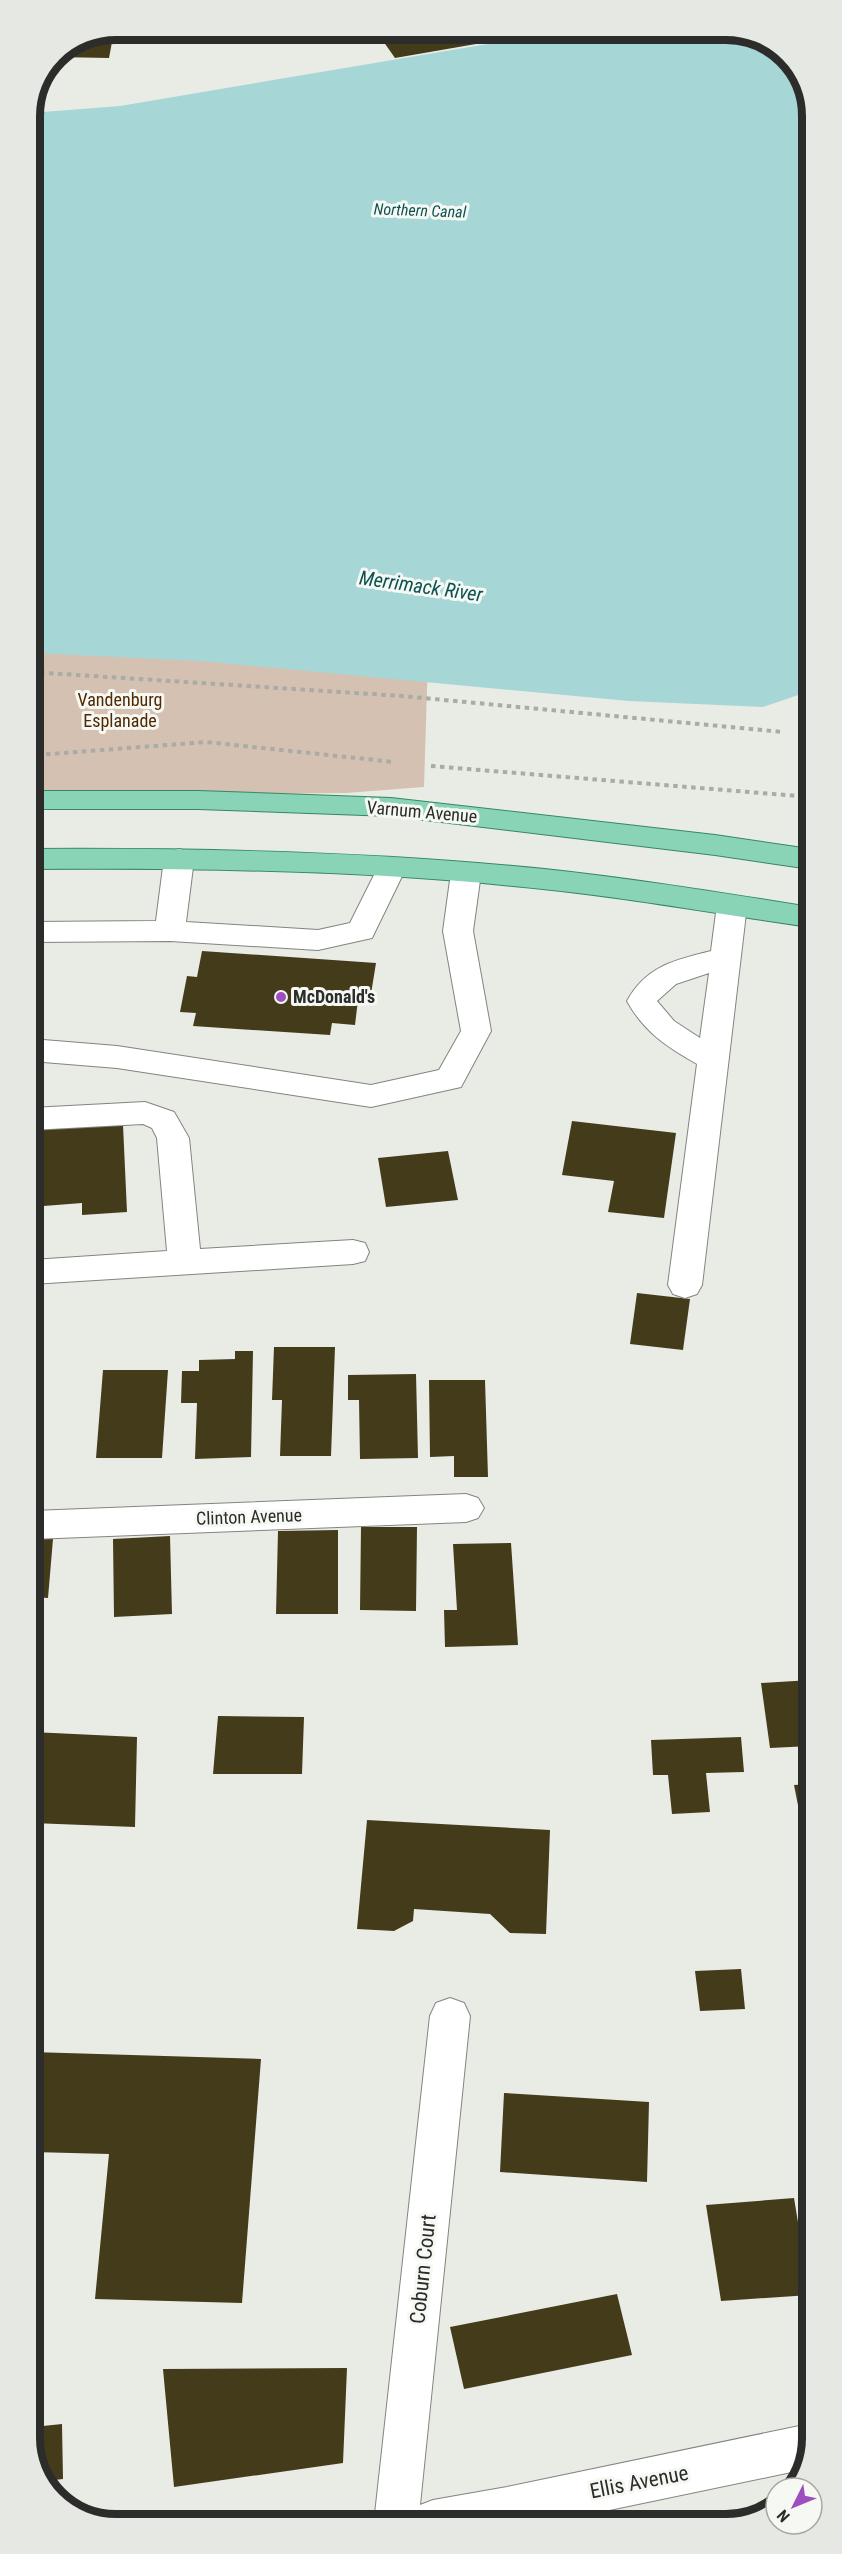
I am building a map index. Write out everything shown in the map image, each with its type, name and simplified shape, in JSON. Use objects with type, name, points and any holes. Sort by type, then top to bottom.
[{"type":"main road","name":"Varnum Avenue","points":[[41,800],[198,800],[391,807],[693,842],[802,858]]},
{"type":"main road","points":[[41,859],[179,858],[465,873],[580,883],[802,916]]},
{"type":"street","points":[[170,931],[179,858]]},
{"type":"street","points":[[41,932],[170,931],[318,940],[361,931],[391,868]]},
{"type":"street","points":[[41,1051],[117,1057],[371,1096],[450,1079],[476,1031],[458,930],[465,873]]},
{"type":"street","points":[[685,1285],[732,905]]},
{"type":"street","points":[[712,1059],[667,1032],[649,1017],[642,1001],[645,993],[676,971],[725,958]]},
{"type":"street","points":[[41,1118],[145,1113],[163,1120],[173,1138],[185,1263]]},
{"type":"street","points":[[41,1271],[353,1252]]},
{"type":"street","name":"Clinton Avenue","points":[[41,1525],[466,1508]]},
{"type":"street","name":"Coburn Court","points":[[397,2513],[450,2016]]},
{"type":"street","name":"Ellis Avenue","points":[[494,2514],[632,2482],[753,2461],[800,2448]]},
{"type":"path","points":[[41,673],[402,696],[783,732]]},
{"type":"green space","name":"Vandenburg Esplanade","points":[[373,620],[429,624],[424,787],[346,793],[208,794],[41,806],[41,622]]},
{"type":"water","points":[[505,41],[730,41],[755,46],[772,56],[789,74],[794,83],[802,117],[802,694],[763,707],[629,701],[200,661],[41,653],[41,112],[120,106]]},
{"type":"building","points":[[383,41],[474,41],[476,44],[395,58]]},
{"type":"building","points":[[112,42],[109,58],[69,57],[87,46]]},
{"type":"building","points":[[202,951],[376,963],[370,1000],[358,1000],[355,1025],[332,1023],[330,1035],[193,1026],[196,1013],[180,1012],[187,976],[197,977]]},
{"type":"building","points":[[572,1121],[676,1133],[664,1218],[608,1212],[614,1181],[562,1175]]},
{"type":"building","points":[[123,1125],[127,1212],[82,1215],[82,1203],[41,1206],[41,1129]]},
{"type":"building","points":[[448,1151],[458,1200],[386,1207],[378,1158]]},
{"type":"building","points":[[637,1293],[690,1299],[683,1350],[630,1344]]},
{"type":"building","points":[[274,1347],[335,1347],[331,1456],[280,1456],[282,1400],[272,1400]]},
{"type":"building","points":[[235,1351],[253,1351],[251,1457],[195,1459],[197,1403],[181,1403],[182,1371],[199,1371],[199,1360],[235,1359]]},
{"type":"building","points":[[103,1370],[168,1370],[162,1458],[96,1458]]},
{"type":"building","points":[[416,1374],[418,1458],[360,1459],[359,1400],[348,1400],[348,1375]]},
{"type":"building","points":[[429,1380],[485,1380],[488,1477],[454,1477],[454,1456],[430,1457]]},
{"type":"building","points":[[361,1527],[417,1527],[416,1611],[360,1610]]},
{"type":"building","points":[[338,1530],[338,1614],[276,1614],[278,1531]]},
{"type":"building","points":[[170,1536],[172,1614],[114,1617],[113,1539]]},
{"type":"building","points":[[41,1539],[53,1539],[48,1598],[41,1598]]},
{"type":"building","points":[[511,1543],[518,1645],[445,1647],[444,1610],[457,1610],[453,1544]]},
{"type":"building","points":[[802,1681],[802,1746],[770,1748],[761,1683]]},
{"type":"building","points":[[218,1716],[304,1717],[302,1774],[213,1774]]},
{"type":"building","points":[[41,1732],[137,1737],[135,1827],[41,1823]]},
{"type":"building","points":[[741,1737],[744,1772],[706,1773],[710,1812],[672,1814],[668,1775],[653,1775],[651,1740]]},
{"type":"building","points":[[794,1785],[802,1785],[802,1826]]},
{"type":"building","points":[[367,1820],[550,1830],[546,1934],[510,1933],[490,1914],[414,1909],[413,1921],[394,1931],[357,1929]]},
{"type":"building","points":[[741,1969],[745,2009],[700,2011],[695,1971]]},
{"type":"building","points":[[41,2052],[261,2059],[242,2303],[95,2299],[109,2154],[41,2152]]},
{"type":"building","points":[[504,2093],[649,2102],[647,2182],[500,2172]]},
{"type":"building","points":[[794,2198],[802,2246],[802,2296],[721,2301],[706,2205]]},
{"type":"building","points":[[617,2294],[632,2355],[464,2389],[450,2327]]},
{"type":"building","points":[[347,2368],[343,2463],[174,2487],[163,2369]]},
{"type":"building","points":[[62,2424],[63,2479],[53,2480],[48,2471],[41,2447],[41,2426]]},
{"type":"place","name":"McDonald's","points":[[281,997]]},
{"type":"water label","name":"Northern Canal","points":[[420,210]]},
{"type":"water label","name":"Merrimack River","points":[[421,586]]}]
